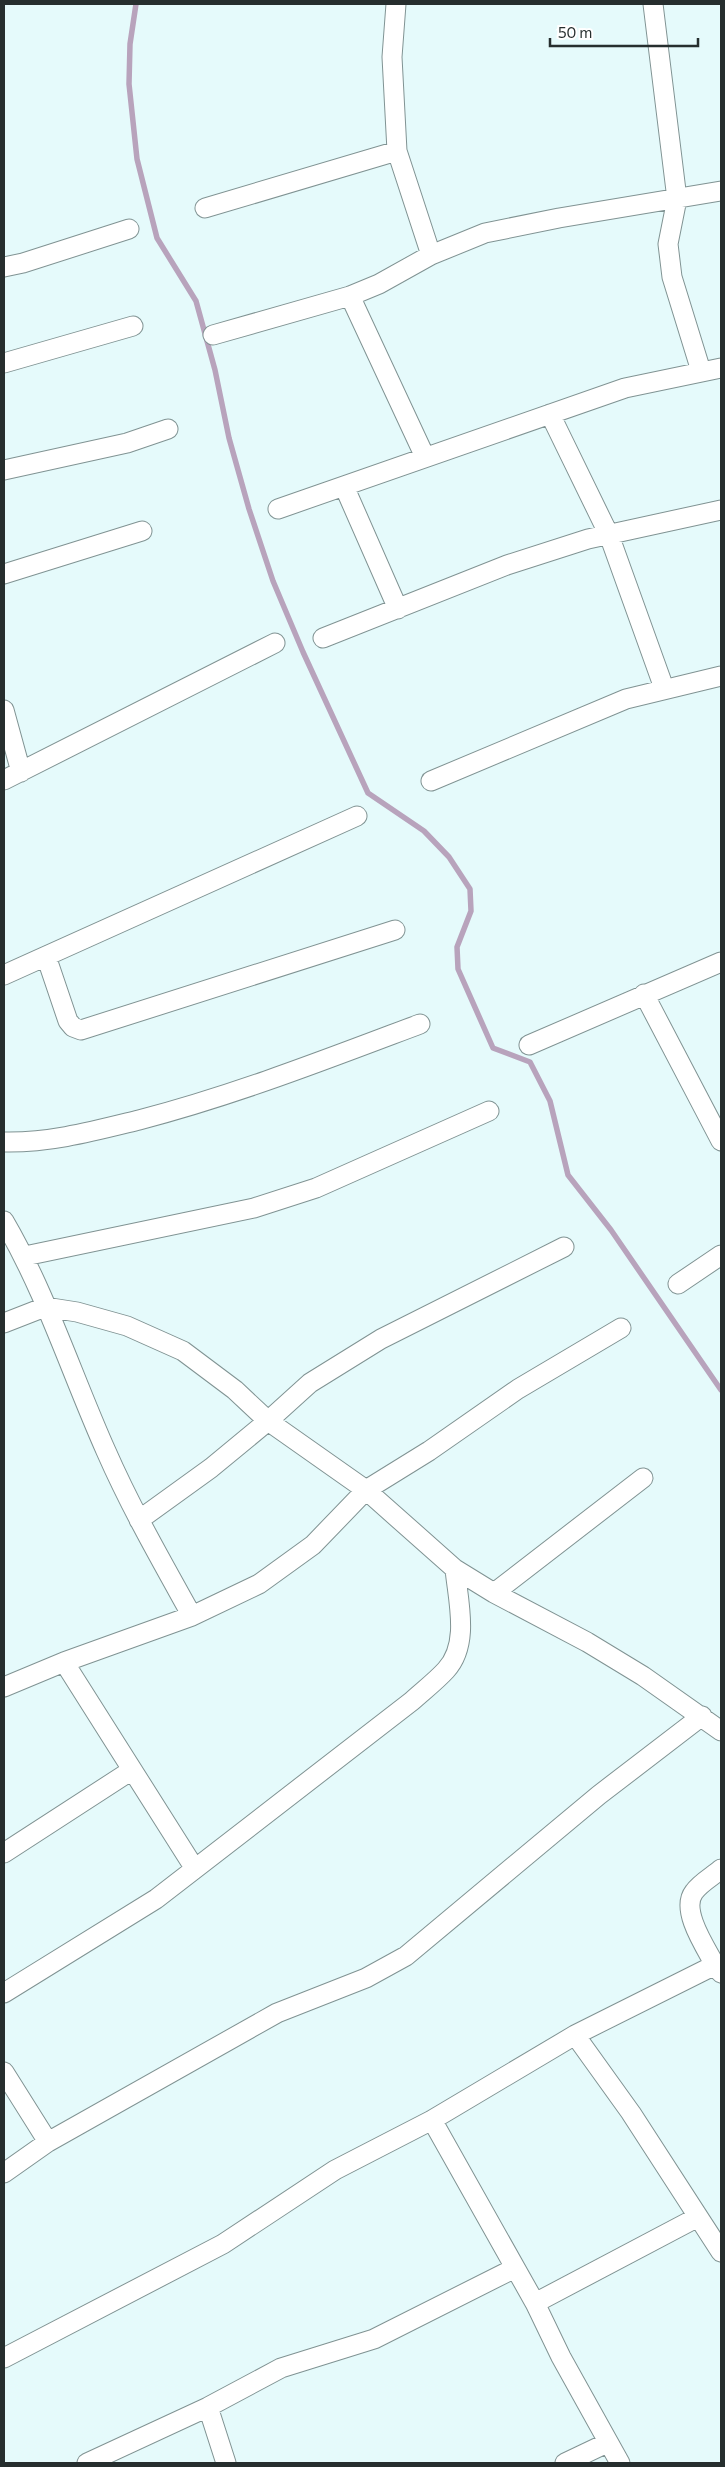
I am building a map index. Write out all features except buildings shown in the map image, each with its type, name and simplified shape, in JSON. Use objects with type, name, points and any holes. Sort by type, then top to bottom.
[{"type":"street","points":[[396,4],[392,57],[397,151],[431,255]]},
{"type":"street","points":[[653,4],[677,199],[668,244],[672,278],[701,371]]},
{"type":"street","points":[[206,208],[397,151]]},
{"type":"street","points":[[213,335],[350,296],[379,284],[431,255],[485,234],[559,218],[721,191]]},
{"type":"street","points":[[4,267],[23,264],[129,229]]},
{"type":"street","points":[[350,296],[425,457]]},
{"type":"street","points":[[4,363],[133,326]]},
{"type":"street","points":[[278,509],[625,388],[721,368]]},
{"type":"street","points":[[550,414],[608,535],[664,688]]},
{"type":"street","points":[[4,470],[127,443],[168,429]]},
{"type":"street","points":[[344,486],[398,609]]},
{"type":"street","points":[[323,638],[507,565],[608,535],[721,510]]},
{"type":"street","points":[[4,574],[142,531]]},
{"type":"street","points":[[4,780],[275,643]]},
{"type":"street","points":[[431,781],[626,699],[664,688],[721,676]]},
{"type":"street","points":[[4,710],[21,772]]},
{"type":"street","points":[[4,975],[357,816]]},
{"type":"street","points":[[46,956],[68,1021],[74,1027],[81,1030],[395,930]]},
{"type":"street","points":[[529,1045],[721,962]]},
{"type":"street","points":[[644,994],[721,1141]]},
{"type":"street","points":[[4,1142],[24,1143],[79,1135],[166,1112],[285,1075],[420,1024]]},
{"type":"street","points":[[24,1256],[254,1208],[316,1188],[489,1111]]},
{"type":"street","points":[[4,1221],[24,1256],[106,1451],[139,1520],[192,1616]]},
{"type":"street","points":[[139,1520],[211,1468],[310,1383],[381,1339],[564,1247]]},
{"type":"street","points":[[678,1284],[721,1255]]},
{"type":"street","points":[[4,1323],[45,1307],[77,1312],[127,1326],[183,1350],[235,1390],[268,1421],[366,1490],[455,1570],[494,1594],[587,1642],[643,1676],[721,1731]]},
{"type":"street","points":[[4,1687],[64,1662],[192,1616],[259,1584],[313,1545],[366,1490],[429,1451],[518,1389],[621,1328]]},
{"type":"street","points":[[494,1594],[643,1478]]},
{"type":"street","points":[[4,1993],[156,1899],[412,1701],[447,1669],[458,1650],[460,1631],[455,1570]]},
{"type":"street","points":[[64,1662],[195,1869]]},
{"type":"street","points":[[4,2173],[48,2142],[277,2013],[366,1978],[406,1956],[599,1795],[702,1716]]},
{"type":"street","points":[[4,1853],[132,1770]]},
{"type":"street","points":[[4,2358],[223,2244],[335,2170],[432,2120],[575,2035],[718,1969],[696,1930],[689,1901],[694,1892],[721,1869]]},
{"type":"street","points":[[575,2035],[631,2114],[721,2252]]},
{"type":"street","points":[[4,2072],[48,2142]]},
{"type":"street","points":[[432,2120],[535,2303],[607,2443],[620,2463]]},
{"type":"street","points":[[535,2303],[698,2217]]},
{"type":"street","points":[[87,2463],[110,2458],[281,2368],[374,2339],[515,2268]]},
{"type":"street","points":[[208,2406],[226,2463]]},
{"type":"street","points":[[565,2463],[607,2443]]},
{"type":"waterway","points":[[136,4],[130,44],[129,84],[137,159],[157,238],[196,301],[215,370],[229,438],[249,509],[273,581],[303,652],[368,793],[424,831],[449,857],[470,889],[471,911],[457,947],[458,969],[493,1048],[530,1062],[550,1101],[568,1175],[611,1230],[721,1390]]}]
